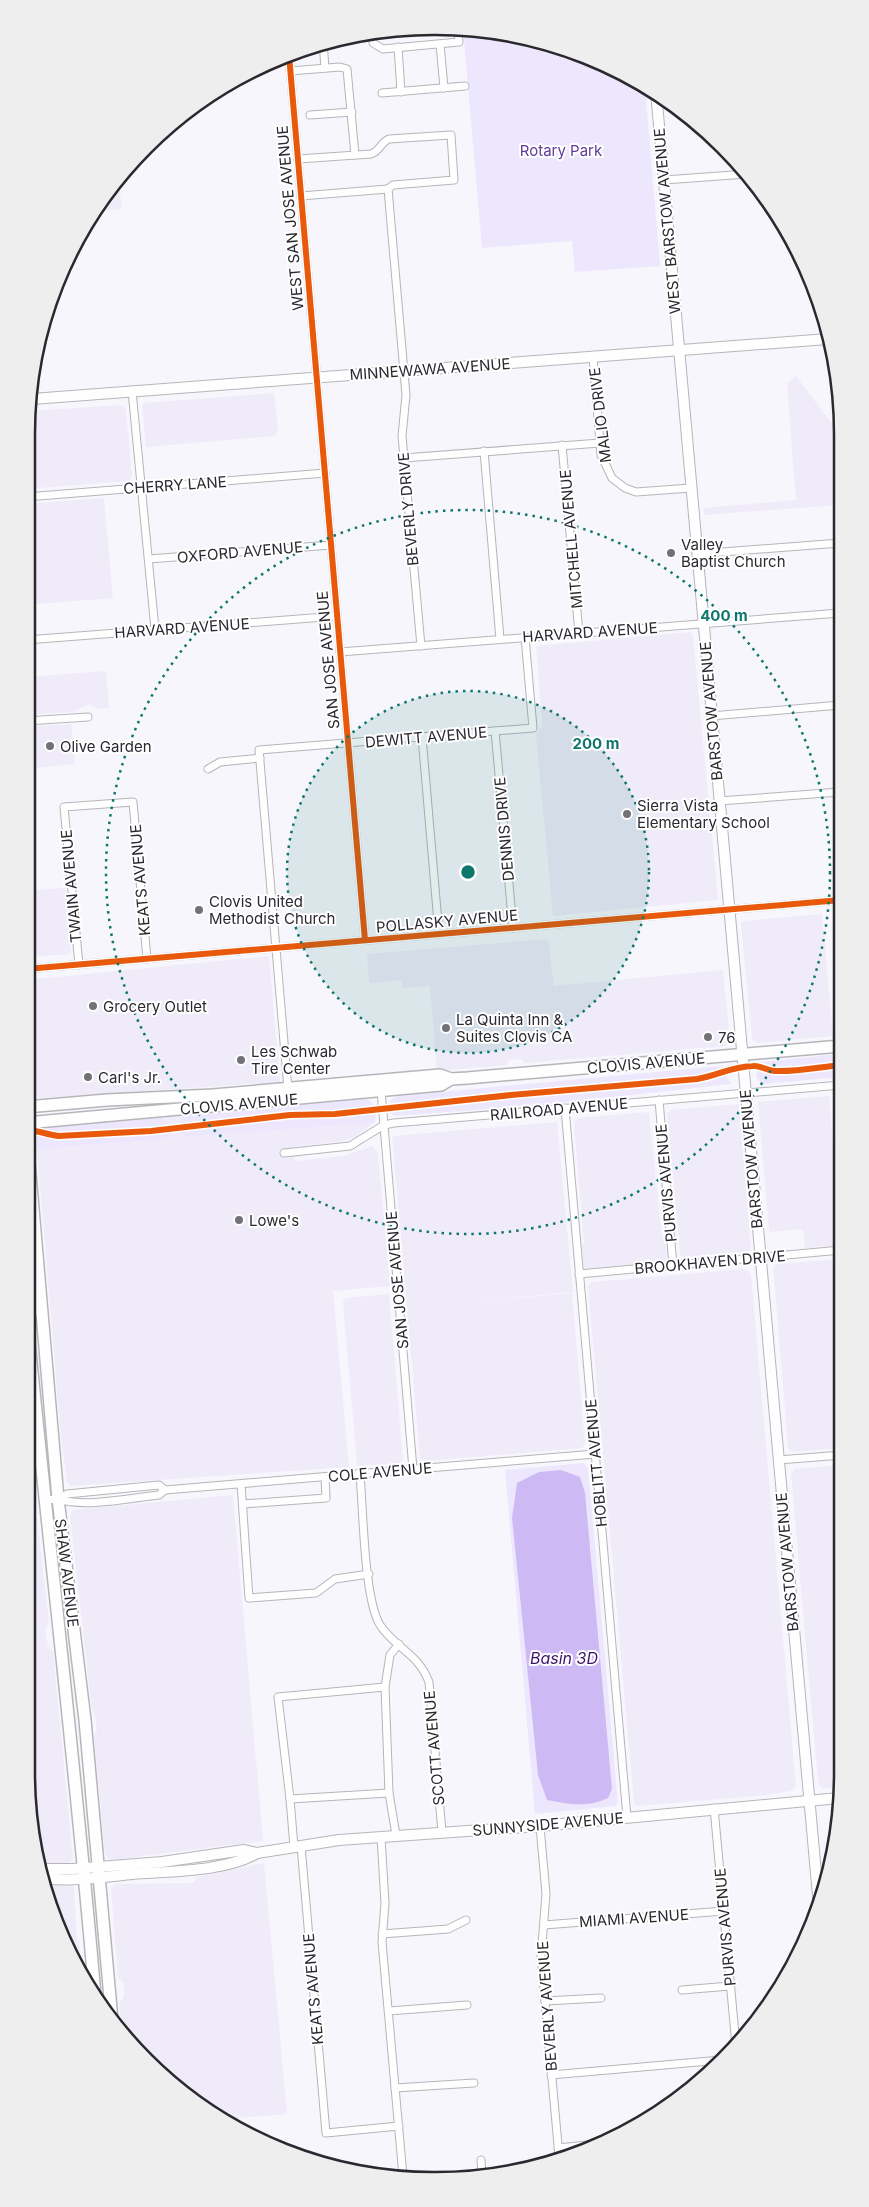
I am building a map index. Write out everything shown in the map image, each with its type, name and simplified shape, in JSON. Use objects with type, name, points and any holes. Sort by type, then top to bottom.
[{"type":"main road","name":"WEST BARSTOW AVENUE","points":[[657,103],[678,350]]},
{"type":"main road","name":"MINNEWAWA AVENUE","points":[[37,399],[822,339]]},
{"type":"main road","name":"BARSTOW AVENUE","points":[[678,350],[817,1887]]},
{"type":"main road","name":"CLOVIS AVENUE","points":[[35,1105],[288,1089],[378,1086],[440,1075],[451,1079],[834,1047]]},
{"type":"main road","name":"CLOVIS AVENUE","points":[[35,1124],[307,1098],[346,1089],[373,1086],[441,1085],[451,1079]]},
{"type":"main road","points":[[218,1106],[251,1096],[283,1094],[288,1089]]},
{"type":"main road","name":"SHAW AVENUE","points":[[35,1234],[58,1499],[85,1726],[111,2006]]},
{"type":"main road","points":[[35,1324],[43,1331]]},
{"type":"main road","name":"SHAW AVENUE","points":[[35,1406],[62,1650],[94,1980]]},
{"type":"main road","points":[[62,1650],[72,1677],[77,1718],[85,1726]]},
{"type":"main road","name":"SUNNYSIDE AVENUE","points":[[84,1873],[208,1867],[246,1860],[257,1853],[297,1846],[381,1836],[540,1826],[714,1808],[833,1798]]},
{"type":"main road","points":[[48,1870],[84,1873]]},
{"type":"main road","points":[[49,1877],[84,1873]]},
{"type":"main road","points":[[91,1946],[102,1994]]},
{"type":"street","points":[[373,40],[373,43],[383,49],[459,42],[459,36]]},
{"type":"street","points":[[440,44],[444,88]]},
{"type":"street","points":[[398,47],[401,92]]},
{"type":"street","points":[[324,51],[325,68]]},
{"type":"street","name":"WEST SAN JOSE AVENUE","points":[[289,62],[317,378]]},
{"type":"street","points":[[290,71],[340,67],[347,69],[355,155]]},
{"type":"street","points":[[382,93],[465,86]]},
{"type":"street","points":[[310,115],[352,112]]},
{"type":"street","points":[[298,160],[375,152],[382,143],[389,139],[451,135],[454,180],[393,185],[388,189],[301,196]]},
{"type":"street","points":[[664,180],[738,175]]},
{"type":"street","name":"BEVERLY DRIVE","points":[[388,189],[406,396],[402,436],[421,646]]},
{"type":"street","name":"MALIO DRIVE","points":[[593,357],[600,442],[607,472],[624,488],[636,492],[691,488]]},
{"type":"street","name":"SAN JOSE AVENUE","points":[[317,378],[365,940]]},
{"type":"street","points":[[132,391],[155,629]]},
{"type":"street","points":[[404,458],[600,442]]},
{"type":"street","name":"MITCHELL AVENUE","points":[[562,445],[579,633]]},
{"type":"street","points":[[484,451],[500,639]]},
{"type":"street","name":"CHERRY LANE","points":[[35,496],[325,473]]},
{"type":"street","points":[[697,554],[834,543]]},
{"type":"street","name":"OXFORD AVENUE","points":[[149,559],[331,545]]},
{"type":"street","name":"HARVARD AVENUE","points":[[340,652],[834,613]]},
{"type":"street","name":"HARVARD AVENUE","points":[[35,639],[337,616]]},
{"type":"street","name":"DEWITT AVENUE","points":[[208,769],[220,762],[260,754],[348,743],[533,728],[525,637]]},
{"type":"street","points":[[711,716],[834,706]]},
{"type":"street","points":[[35,720],[88,717]]},
{"type":"street","name":"DENNIS DRIVE","points":[[495,731],[513,928]]},
{"type":"street","points":[[422,737],[440,934]]},
{"type":"street","points":[[260,754],[288,1089]]},
{"type":"street","points":[[719,801],[834,792]]},
{"type":"street","name":"KEATS AVENUE","points":[[64,807],[133,802],[147,959]]},
{"type":"street","name":"TWAIN AVENUE","points":[[64,807],[79,964]]},
{"type":"street","name":"POLLASKY AVENUE","points":[[35,968],[834,901]]},
{"type":"street","name":"RAILROAD AVENUE","points":[[384,1125],[834,1085]]},
{"type":"street","name":"SAN JOSE AVENUE","points":[[378,1086],[384,1125],[414,1470]]},
{"type":"street","name":"PURVIS AVENUE","points":[[659,1100],[673,1266]]},
{"type":"street","name":"HOBLITT AVENUE","points":[[565,1108],[627,1817]]},
{"type":"street","points":[[284,1153],[350,1146],[362,1141],[384,1125]]},
{"type":"street","name":"BROOKHAVEN DRIVE","points":[[579,1274],[834,1251]]},
{"type":"street","name":"COLE AVENUE","points":[[44,1500],[58,1499],[67,1494],[135,1487],[159,1485],[165,1490],[595,1454]]},
{"type":"street","points":[[778,1460],[834,1456]]},
{"type":"street","name":"SCOTT AVENUE","points":[[360,1474],[369,1574],[376,1616],[381,1625],[420,1664],[429,1682],[442,1832]]},
{"type":"street","points":[[243,1504],[326,1498],[326,1477]]},
{"type":"street","points":[[241,1484],[249,1598],[316,1592],[335,1579],[369,1574]]},
{"type":"street","points":[[396,1835],[390,1793],[385,1687],[390,1655],[399,1644]]},
{"type":"street","name":"KEATS AVENUE","points":[[385,1687],[278,1697],[297,1846],[326,2133],[399,2126]]},
{"type":"street","points":[[290,1799],[390,1793]]},
{"type":"street","name":"PURVIS AVENUE","points":[[714,1808],[735,2036]]},
{"type":"street","name":"BEVERLY AVENUE","points":[[540,1826],[546,1894],[541,1957],[558,2152]]},
{"type":"street","points":[[381,1836],[385,1903],[382,1934],[403,2171]]},
{"type":"street","name":"MIAMI AVENUE","points":[[544,1925],[724,1911]]},
{"type":"street","points":[[382,1934],[448,1928],[466,1920]]},
{"type":"street","points":[[682,1990],[730,1986]]},
{"type":"street","points":[[545,2001],[602,1998]]},
{"type":"street","points":[[389,2011],[467,2005]]},
{"type":"street","points":[[551,2075],[711,2061]]},
{"type":"street","points":[[396,2088],[474,2083]]},
{"type":"street","points":[[558,2148],[576,2146]]},
{"type":"street","points":[[481,2160],[482,2169]]},
{"type":"shaded area","points":[[119,189],[122,209],[104,210]]},
{"type":"shaded area","points":[[796,376],[834,426],[834,505],[704,515],[704,508],[796,500],[787,384]]},
{"type":"shaded area","points":[[274,393],[278,430],[274,436],[146,447],[142,406],[144,403]]},
{"type":"shaded area","points":[[121,405],[126,409],[132,477],[128,481],[35,488],[36,411]]},
{"type":"shaded area","points":[[104,498],[113,598],[35,604],[35,503]]},
{"type":"shaded area","name":"Sierra Vista Elementary School","points":[[690,632],[693,635],[718,900],[553,916],[536,734],[542,727],[542,721],[536,646]]},
{"type":"shaded area","points":[[106,671],[109,708],[100,709],[89,704],[73,712],[35,714],[35,676]]},
{"type":"shaded area","name":"Olive Garden","points":[[71,724],[75,764],[35,768],[35,726]]},
{"type":"shaded area","points":[[35,868],[37,890],[65,888],[71,954],[35,956]]},
{"type":"shaded area","points":[[822,914],[833,1036],[757,1043],[752,1039],[741,923],[743,921]]},
{"type":"shaded area","points":[[548,939],[554,986],[723,970],[730,1042],[725,1046],[525,1063],[521,1059],[509,1060],[506,1065],[437,1071],[430,986],[403,988],[402,980],[369,983],[367,954]]},
{"type":"shaded area","points":[[269,956],[280,1082],[36,1098],[35,979]]},
{"type":"shaded area","points":[[829,1096],[834,1158],[834,1246],[805,1248],[803,1229],[769,1232],[758,1102]]},
{"type":"shaded area","points":[[739,1104],[751,1251],[683,1257],[680,1254],[667,1113],[670,1110]]},
{"type":"shaded area","points":[[649,1112],[662,1237],[665,1238],[667,1262],[584,1269],[582,1244],[584,1244],[574,1122],[578,1118]]},
{"type":"shaded area","points":[[188,1113],[180,1131],[187,1137],[374,1123],[357,1136],[344,1141],[294,1147],[295,1161],[344,1156],[372,1146],[378,1152],[390,1286],[333,1291],[349,1467],[71,1486],[67,1482],[61,1437],[37,1149],[171,1139],[170,1125],[165,1118],[160,1117]]},
{"type":"shaded area","points":[[557,1122],[573,1292],[442,1304],[572,1293],[585,1444],[582,1448],[425,1461],[420,1458],[392,1136]]},
{"type":"shaded area","points":[[834,1260],[834,1449],[792,1452],[788,1448],[773,1267],[776,1264]]},
{"type":"shaded area","points":[[745,1269],[751,1274],[796,1787],[791,1791],[756,1796],[637,1806],[634,1803],[588,1286],[592,1282]]},
{"type":"shaded area","points":[[389,1294],[403,1459],[400,1463],[357,1466],[343,1302],[346,1298]]},
{"type":"shaded area","points":[[834,1466],[834,1772],[833,1788],[823,1789],[819,1785],[816,1760],[791,1474],[795,1469]]},
{"type":"shaded area","points":[[233,1495],[263,1841],[111,1860],[105,1855],[94,1735],[97,1730],[95,1715],[92,1711],[70,1515],[73,1510]]},
{"type":"shaded area","points":[[35,1517],[37,1518],[49,1623],[45,1629],[48,1646],[53,1651],[73,1858],[68,1864],[46,1864],[38,1825],[36,1799]]},
{"type":"shaded area","points":[[264,1863],[287,2114],[239,2118],[239,2120],[235,2118],[213,2105],[171,2073],[134,2036],[121,2019],[119,2003],[124,1997],[124,1983],[118,1978],[111,1890],[115,1884],[194,1883],[197,1877]]},
{"type":"shaded area","points":[[51,1884],[70,1884],[74,1887],[77,1939],[79,1939],[81,1958],[65,1925]]},
{"type":"green space","name":"Rotary Park","points":[[464,36],[487,38],[563,56],[611,76],[646,96],[660,266],[575,272],[572,241],[482,248]]},
{"type":"green space","points":[[834,1055],[834,1078],[761,1084],[756,1076],[759,1062]]},
{"type":"green space","points":[[721,1066],[731,1084],[540,1105],[395,1116],[390,1113],[390,1101],[397,1096]]},
{"type":"green space","points":[[366,1099],[372,1103],[375,1109],[374,1123],[187,1137],[180,1131],[181,1119],[188,1113]]},
{"type":"green space","points":[[160,1117],[169,1122],[171,1139],[37,1149],[37,1137],[44,1127]]},
{"type":"green space","name":"Basin 3D","points":[[584,1463],[588,1467],[618,1803],[615,1806],[535,1814],[505,1470]]},
{"type":"water","name":"Basin 3D","points":[[561,1470],[580,1477],[585,1493],[612,1789],[608,1798],[585,1804],[570,1804],[547,1800],[538,1775],[512,1518],[517,1483],[539,1472]]},
{"type":"cycle path","points":[[290,62],[365,940]]},
{"type":"cycle path","points":[[35,968],[834,901]]},
{"type":"cycle path","points":[[35,1131],[59,1136],[151,1131],[290,1115],[335,1114],[511,1095],[697,1079],[746,1066],[783,1071],[834,1066]]},
{"type":"place","name":"Valley Baptist Church","points":[[671,553]]},
{"type":"place","name":"Olive Garden","points":[[50,746]]},
{"type":"place","name":"Sierra Vista Elementary School","points":[[627,814]]},
{"type":"place","name":"Clovis United Methodist Church","points":[[199,910]]},
{"type":"place","name":"Grocery Outlet","points":[[93,1006]]},
{"type":"place","name":"La Quinta Inn & Suites Clovis CA","points":[[446,1028]]},
{"type":"place","name":"76","points":[[708,1037]]},
{"type":"place","name":"Les Schwab Tire Center","points":[[241,1060]]},
{"type":"place","name":"Carl's Jr.","points":[[88,1077]]},
{"type":"place","name":"Lowe's","points":[[239,1220]]}]
